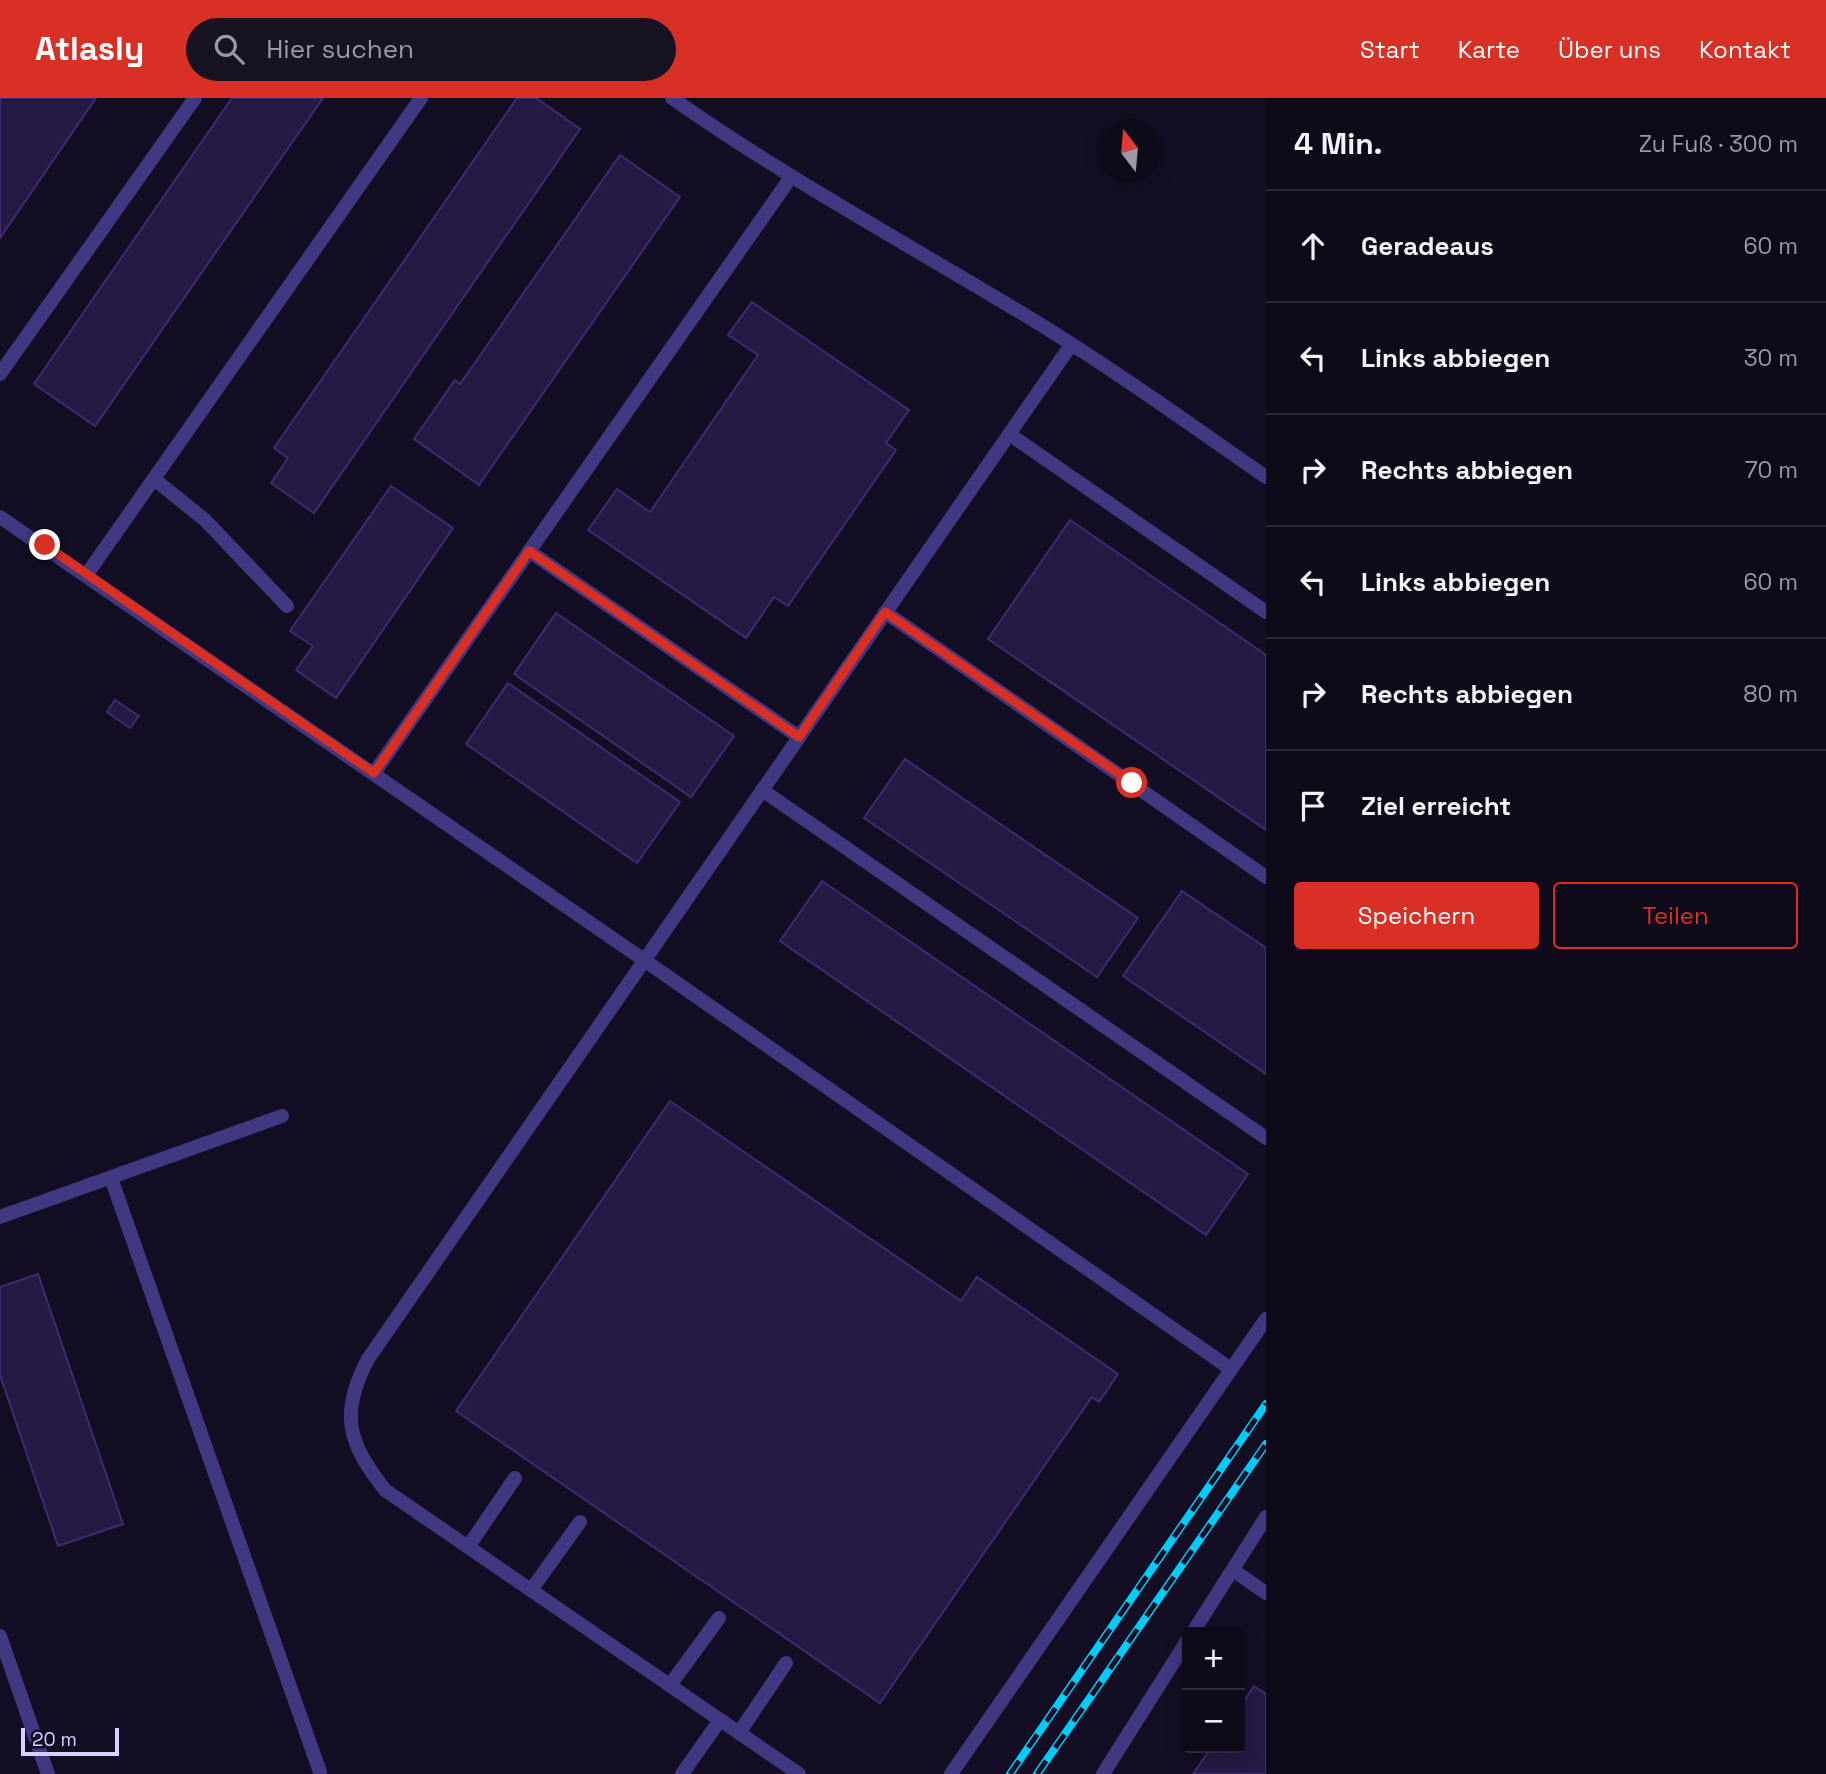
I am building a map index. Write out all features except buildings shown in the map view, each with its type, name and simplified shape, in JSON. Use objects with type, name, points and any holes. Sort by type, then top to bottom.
[{"type":"lane","points":[[0,374],[195,98]]},
{"type":"lane","points":[[87,574],[421,98]]},
{"type":"lane","points":[[673,98],[791,177],[1071,345],[1266,477]]},
{"type":"lane","points":[[374,773],[791,177]]},
{"type":"lane","points":[[799,1774],[385,1490],[366,1466],[354,1441],[349,1414],[354,1385],[368,1359],[1071,345]]},
{"type":"lane","points":[[1009,433],[1266,612]]},
{"type":"lane","points":[[154,479],[205,520],[287,606]]},
{"type":"lane","points":[[0,517],[87,574],[645,960],[1231,1369]]},
{"type":"lane","points":[[529,551],[799,737]]},
{"type":"lane","points":[[885,612],[1266,877]]},
{"type":"lane","points":[[762,790],[1266,1138]]},
{"type":"lane","points":[[0,1217],[282,1116]]},
{"type":"lane","points":[[111,1178],[320,1772]]},
{"type":"lane","points":[[951,1774],[1266,1319]]},
{"type":"lane","points":[[468,1547],[515,1478]]},
{"type":"lane","points":[[1196,1627],[1266,1517]]},
{"type":"lane","points":[[531,1590],[580,1522]]},
{"type":"lane","points":[[1233,1570],[1266,1593]]},
{"type":"lane","points":[[670,1685],[719,1618]]},
{"type":"lane","points":[[0,1636],[48,1774]]},
{"type":"lane","points":[[1103,1774],[1182,1649]]},
{"type":"lane","points":[[739,1733],[786,1663]]},
{"type":"lane","points":[[682,1774],[720,1720]]},
{"type":"railway","points":[[1010,1774],[1266,1404]]},
{"type":"railway","points":[[1037,1774],[1266,1444]]},
{"type":"route","points":[[45,545],[374,773],[529,551],[799,737],[885,612],[1132,783]]}]
